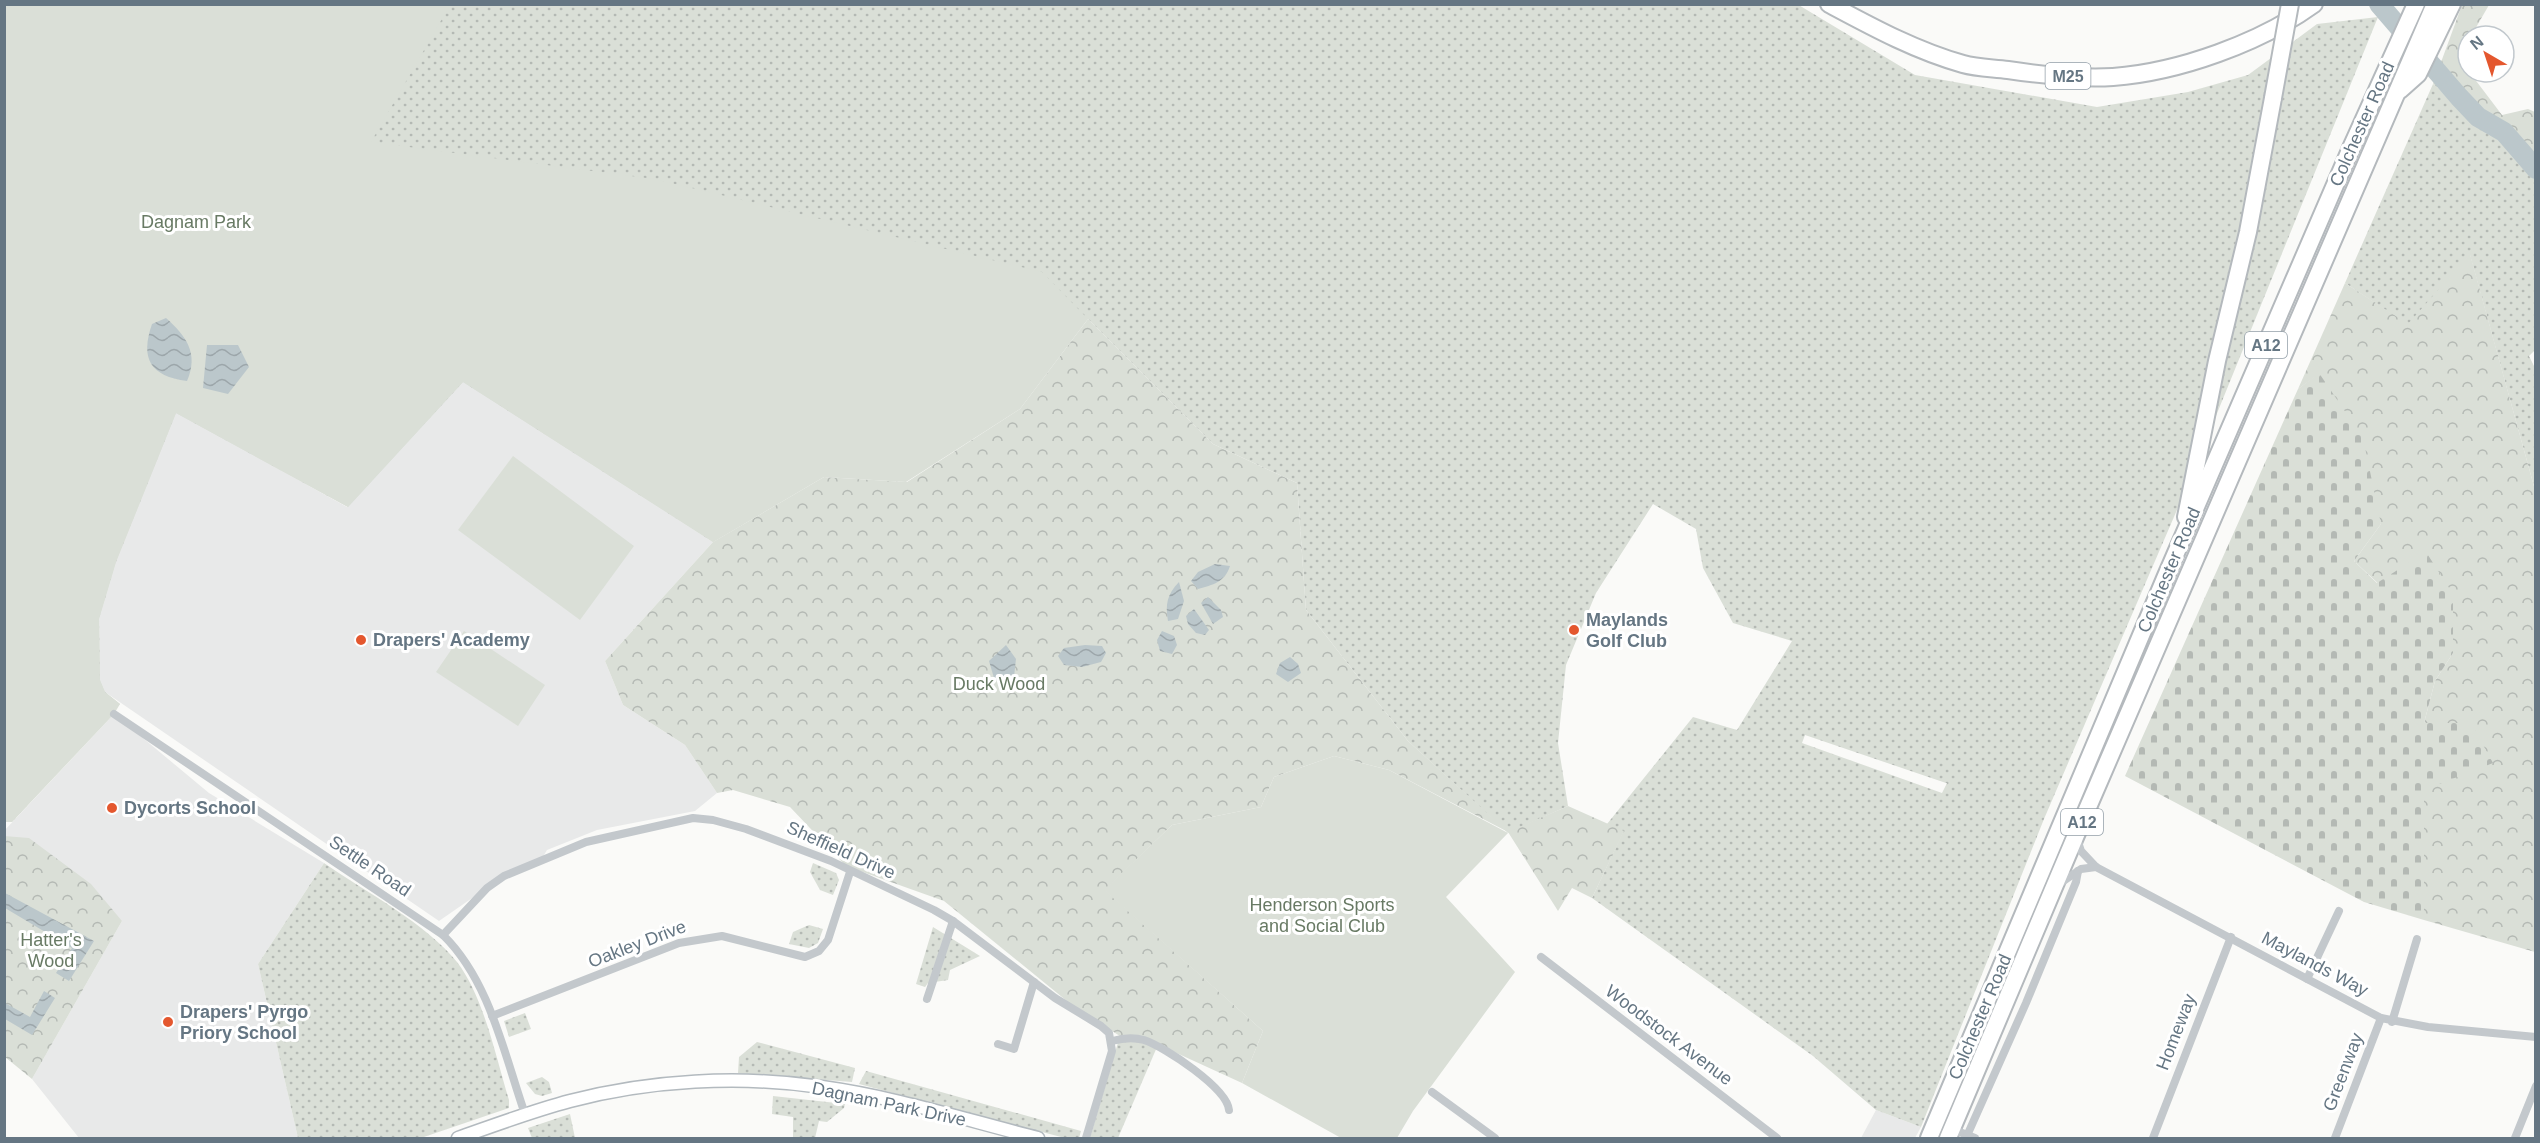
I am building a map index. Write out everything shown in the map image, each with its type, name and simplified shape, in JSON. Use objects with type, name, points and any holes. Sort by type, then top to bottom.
[{"type":"highway","name":"M25","points":[[1829,4],[1888,36],[1964,64],[2045,75],[2114,77],[2181,64],[2229,49],[2311,7]]},
{"type":"highway","name":"A12","points":[[2182,542],[2217,361],[2248,232],[2290,4]]},
{"type":"highway","name":"Colchester Road","points":[[1962,1136],[2053,889],[2077,841],[2397,92],[2414,68],[2428,38],[2435,4]]},
{"type":"highway","name":"A12","points":[[2428,38],[2452,4]]},
{"type":"highway","name":"Colchester Road","points":[[1929,1138],[2182,542],[2414,11]]},
{"type":"street","name":"Settle Road","points":[[114,714],[443,934],[458,949],[472,972],[492,1016],[525,1114]]},
{"type":"street","name":"Sheffield Drive","points":[[443,934],[487,888],[504,876],[586,842],[684,820],[713,820],[778,840],[953,921],[1034,982],[1101,1026],[1109,1033],[1112,1041]]},
{"type":"street","name":"Maylands Way","points":[[2077,841],[2096,867],[2381,1018],[2392,1022],[2535,1037]]},
{"type":"street","name":"Colchester Road","points":[[1962,1136],[2049,948],[2076,882],[2077,841]]},
{"type":"street","points":[[2053,889],[2078,871],[2096,867]]},
{"type":"street","name":"Oakley Drive","points":[[492,1016],[701,937],[722,936],[806,957],[819,951],[828,940],[850,872]]},
{"type":"street","points":[[2307,979],[2339,910]]},
{"type":"street","points":[[927,999],[953,921]]},
{"type":"street","name":"Homeway","points":[[2153,1138],[2231,937]]},
{"type":"street","points":[[2392,1022],[2417,939]]},
{"type":"street","name":"Woodstock Avenue","points":[[1541,957],[1777,1138]]},
{"type":"street","points":[[998,1044],[1014,1049],[1034,982]]},
{"type":"street","name":"Greenway","points":[[2334,1138],[2381,1018]]},
{"type":"street","points":[[1086,1138],[1112,1051],[1112,1041],[1142,1040],[1178,1059],[1203,1077],[1228,1102],[1229,1110]]},
{"type":"street","name":"Dagnam Park Drive","points":[[458,1138],[525,1114],[612,1092],[675,1084],[738,1080],[854,1092],[1038,1138]]},
{"type":"street","points":[[2516,1138],[2535,1086]]},
{"type":"street","points":[[1432,1092],[1495,1138]]},
{"type":"shaded area","name":"Drapers' Academy","points":[[463,381],[713,542],[605,661],[623,705],[685,745],[717,793],[695,811],[597,830],[547,850],[541,860],[504,876],[439,921],[105,692],[100,680],[99,619],[116,562],[176,412],[347,507]]},
{"type":"shaded area","name":"Drapers' Pyrgo Priory School","points":[[114,714],[209,793],[324,863],[258,964],[298,1138],[79,1138],[32,1079],[122,921],[5,872],[4,831]]},
{"type":"shaded area","points":[[1876,1110],[1921,1127],[1915,1138],[1861,1138]]},
{"type":"green space","points":[[1797,4],[1915,75],[2097,107],[2188,92],[2248,75],[2317,24],[2378,17],[2192,475],[2044,819],[1921,1127],[1876,1110],[1813,1056],[1592,898],[1623,832],[1607,824],[1693,717],[1737,730],[1792,641],[1733,623],[1703,568],[1696,529],[1653,504],[1596,593],[1566,665],[1558,743],[1568,806],[1508,833],[1408,741],[1306,610],[1297,483],[1213,444],[1088,319],[713,542],[463,382],[348,507],[176,413],[116,562],[99,619],[100,680],[105,692],[120,704],[12,822],[5,822],[5,5]],"holes":[[[1805,735],[1947,783],[1942,793],[1802,743]]]},
{"type":"green space","name":"Dagnam Park","points":[[5,5],[450,5],[371,142],[654,179],[1042,272],[1088,319],[1020,409],[906,482],[824,477],[713,542],[463,382],[348,507],[176,413],[116,562],[99,619],[100,680],[105,692],[120,704],[114,714],[12,822],[5,822]]},
{"type":"green space","points":[[2462,5],[2489,5],[2478,24],[2456,24],[2456,84],[2478,84],[2502,115],[2528,109],[2535,112],[2535,166],[2433,84]]},
{"type":"green space","points":[[2433,84],[2535,166],[2536,349],[2529,356],[2536,370],[2535,490],[2470,255],[2408,325],[2345,283]]},
{"type":"green space","points":[[2470,254],[2535,490],[2535,952],[2424,920],[2424,723],[2435,681],[2453,653],[2354,561],[2381,524],[2319,374],[2298,389],[2345,283],[2408,324]]},
{"type":"green space","name":"Duck Wood","points":[[1088,319],[1213,444],[1297,483],[1306,610],[1408,741],[1508,832],[1389,770],[1334,756],[1274,777],[1261,807],[1172,825],[1105,890],[1263,1031],[1242,1083],[1170,1050],[1123,1038],[1073,1006],[944,901],[846,866],[790,807],[733,790],[717,793],[685,745],[623,705],[605,661],[713,542],[824,477],[907,482],[1020,409]]},
{"type":"green space","points":[[2319,373],[2363,438],[2381,524],[2354,561],[2377,583],[2426,552],[2453,594],[2453,653],[2435,681],[2424,723],[2471,723],[2493,763],[2424,790],[2424,920],[2364,902],[2125,776],[2298,389]]},
{"type":"green space","points":[[513,456],[634,546],[580,620],[458,530]]},
{"type":"green space","points":[[464,631],[545,685],[518,726],[436,672]]},
{"type":"green space","name":"Henderson Sports and Social Club","points":[[1334,756],[1389,770],[1508,833],[1446,897],[1515,972],[1413,1111],[1397,1138],[1341,1138],[1242,1083],[1263,1031],[1104,890],[1172,825],[1261,807],[1274,777]]},
{"type":"green space","points":[[1568,806],[1624,831],[1592,898],[1572,888],[1558,911],[1508,832]]},
{"type":"green space","name":"Hatter's Wood","points":[[4,836],[29,838],[91,884],[122,921],[32,1079],[5,1057]]},
{"type":"green space","points":[[324,863],[412,921],[429,934],[457,962],[475,992],[482,1010],[509,1100],[509,1108],[421,1138],[298,1138],[258,964]]},
{"type":"green space","points":[[813,863],[836,873],[839,880],[833,895],[820,890],[810,872]]},
{"type":"green space","points":[[809,925],[823,929],[818,943],[809,948],[789,944],[793,932]]},
{"type":"green space","points":[[933,927],[980,956],[950,970],[948,980],[928,983],[925,987],[916,984]]},
{"type":"green space","points":[[525,1013],[531,1029],[509,1037],[504,1021]]},
{"type":"green space","points":[[1131,1038],[1157,1047],[1118,1138],[1090,1138],[1119,1039]]},
{"type":"green space","points":[[757,1042],[855,1068],[852,1082],[738,1073],[739,1057]]},
{"type":"green space","points":[[866,1071],[1081,1131],[1079,1138],[1065,1138],[859,1084]]},
{"type":"green space","points":[[542,1077],[549,1082],[552,1093],[542,1096],[535,1094],[526,1083]]},
{"type":"green space","points":[[773,1096],[845,1104],[844,1108],[827,1122],[819,1121],[815,1138],[793,1138],[793,1117],[772,1114]]},
{"type":"green space","points":[[570,1114],[575,1138],[532,1138],[528,1128]]},
{"type":"water","points":[[166,318],[185,338],[191,354],[192,362],[187,381],[164,375],[151,364],[148,356],[147,347],[152,324]]},
{"type":"water","points":[[207,345],[238,345],[249,367],[228,394],[203,388]]},
{"type":"water","points":[[1215,564],[1230,566],[1222,579],[1198,589],[1191,581],[1198,572]]},
{"type":"water","points":[[1179,582],[1184,601],[1178,619],[1168,621],[1168,600]]},
{"type":"water","points":[[1208,597],[1221,610],[1223,617],[1213,624],[1201,603]]},
{"type":"water","points":[[1194,609],[1209,630],[1205,635],[1196,633],[1188,624],[1186,616]]},
{"type":"water","points":[[1162,631],[1174,636],[1177,645],[1172,654],[1160,651],[1157,640]]},
{"type":"water","points":[[1006,645],[1016,659],[1014,677],[1003,685],[994,678],[989,661]]},
{"type":"water","points":[[1085,645],[1102,646],[1106,653],[1101,662],[1082,667],[1064,665],[1058,656],[1064,648]]},
{"type":"water","points":[[1290,657],[1298,664],[1301,673],[1288,682],[1276,674],[1280,663]]},
{"type":"water","points":[[5,893],[94,941],[69,981],[56,973],[72,948],[5,908]]},
{"type":"water","points":[[44,991],[55,998],[32,1035],[5,1019],[5,1003],[30,1017]]},
{"type":"waterway","points":[[2379,4],[2478,117],[2504,132],[2536,169]]},
{"type":"place","name":"Maylands Golf Club","points":[[1574,630]]},
{"type":"place","name":"Drapers' Academy","points":[[361,640]]},
{"type":"place","name":"Dycorts School","points":[[112,808]]},
{"type":"place","name":"Drapers' Pyrgo Priory School","points":[[168,1022]]}]
